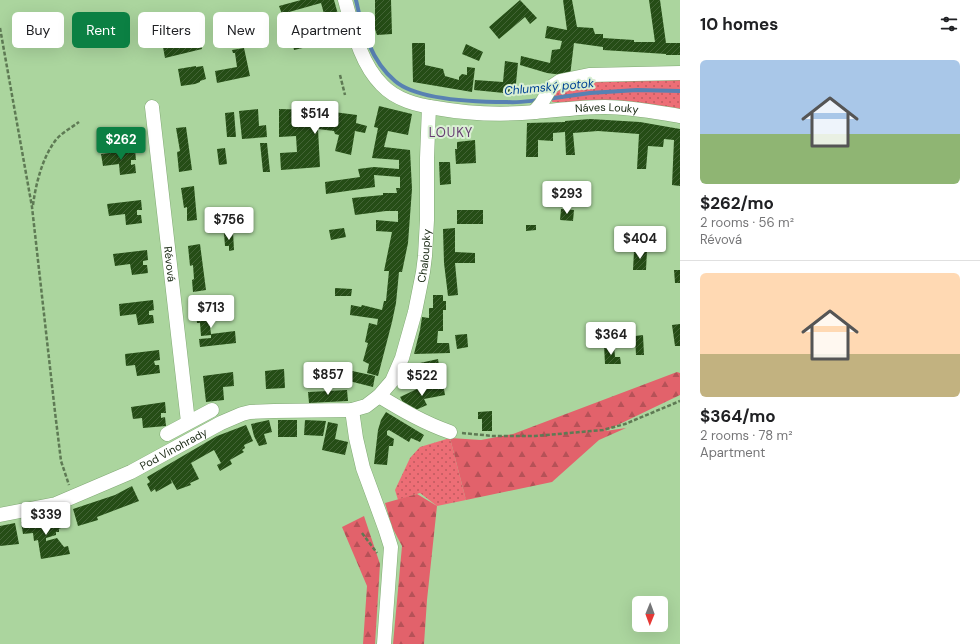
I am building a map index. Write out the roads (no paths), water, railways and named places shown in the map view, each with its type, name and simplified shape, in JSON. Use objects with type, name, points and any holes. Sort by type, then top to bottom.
[{"type":"street","name":"Náves Louky","points":[[345,0],[358,43],[370,71],[381,84],[397,97],[415,104],[453,111],[494,114],[540,104],[630,108],[680,116]]},
{"type":"street","points":[[540,104],[551,87],[560,80],[589,75],[680,73]]},
{"type":"street","name":"Révová","points":[[152,107],[188,422]]},
{"type":"street","name":"Chaloupky","points":[[352,410],[366,406],[379,396],[392,381],[402,358],[415,312],[425,256],[429,107]]},
{"type":"street","points":[[379,396],[418,419],[450,432]]},
{"type":"street","points":[[167,434],[212,410]]},
{"type":"street","points":[[352,410],[356,438],[363,468],[391,547],[384,644]]},
{"type":"street","name":"Pod Vinohrady","points":[[0,515],[56,504],[131,472],[221,423],[242,414],[250,412],[274,411],[352,410]]},
{"type":"waterway","name":"Chlumský potok","points":[[356,0],[361,22],[374,54],[387,73],[395,81],[405,87],[432,96],[448,99],[515,102],[540,100]]},
{"type":"waterway","name":"Chlumský potok","points":[[547,99],[590,93],[637,90],[680,91]]},
{"type":"district","name":"LOUKY","points":[[451,132]]}]
